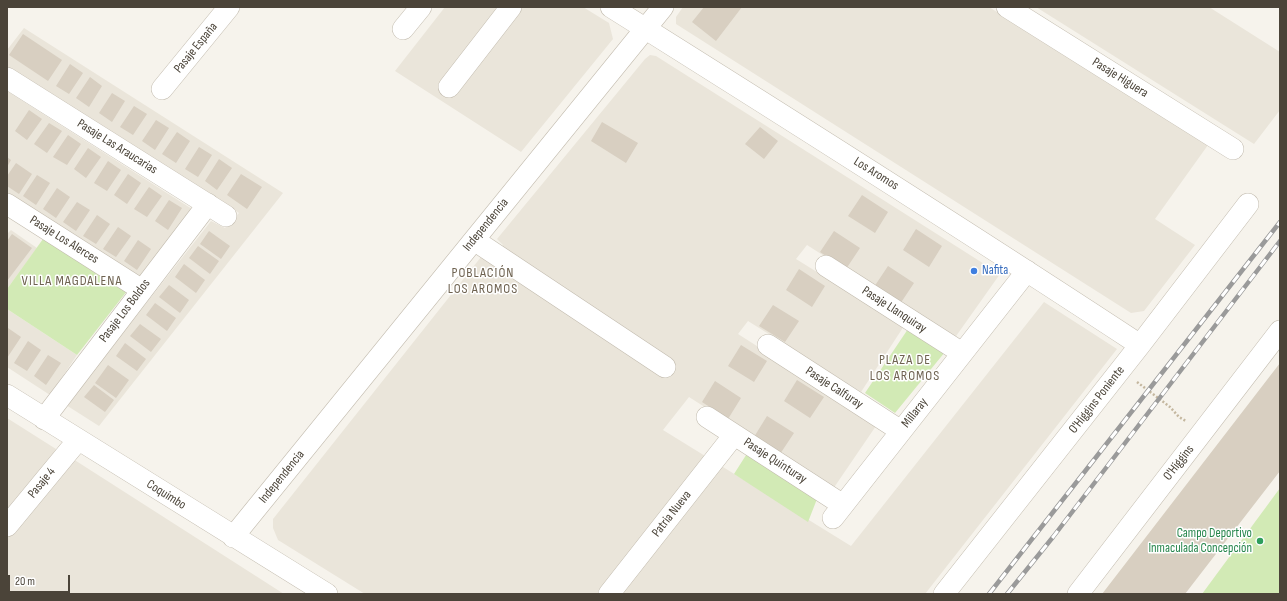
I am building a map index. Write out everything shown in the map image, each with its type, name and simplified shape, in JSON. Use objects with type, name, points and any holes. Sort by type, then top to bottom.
[{"type":"street","name":"Pasaje España","points":[[162,89],[229,7]]},
{"type":"street","points":[[403,29],[422,7]]},
{"type":"street","points":[[449,87],[511,7]]},
{"type":"street","name":"Los Aromos","points":[[611,7],[1027,271],[1140,345]]},
{"type":"street","name":"Independencia","points":[[233,537],[663,7]]},
{"type":"street","name":"Pasaje Higuera","points":[[1007,7],[1233,149]]},
{"type":"street","name":"Pasaje Las Araucarias","points":[[7,78],[226,216]]},
{"type":"street","name":"Pasaje Los Boldos","points":[[44,418],[208,204]]},
{"type":"street","name":"O'Higgins Poniente","points":[[944,594],[1140,345],[1248,204]]},
{"type":"street","name":"Pasaje Los Alerces","points":[[9,208],[142,290]]},
{"type":"street","points":[[474,240],[665,367]]},
{"type":"street","name":"Pasaje Llanquiray","points":[[826,266],[962,353]]},
{"type":"street","name":"Millaray","points":[[838,511],[1027,271]]},
{"type":"street","name":"O'Higgins","points":[[1078,594],[1280,331]]},
{"type":"street","name":"Pasaje Calfuray","points":[[768,345],[901,431]]},
{"type":"street","name":"Coquimbo","points":[[7,395],[233,537],[317,592]]},
{"type":"street","name":"Pasaje Quinturay","points":[[707,417],[838,511]]},
{"type":"street","name":"Patria Nueva","points":[[609,594],[734,435]]},
{"type":"street","name":"Pasaje 4","points":[[7,526],[78,440]]},
{"type":"path","points":[[1120,370],[1170,406],[1179,416],[1202,433]]},
{"type":"shaded area","points":[[445,7],[583,7],[609,23],[613,39],[521,152],[395,71]]},
{"type":"shaded area","points":[[683,7],[989,7],[1208,145],[1155,219],[1195,245],[1144,311],[1131,313],[676,24],[676,17]]},
{"type":"shaded area","points":[[1036,7],[1209,7],[1280,52],[1280,110],[1254,144]]},
{"type":"shaded area","points":[[24,28],[283,193],[99,426],[66,405],[211,221],[225,228],[239,213],[219,199],[212,198],[7,67],[7,50]]},
{"type":"shaded area","points":[[650,55],[656,56],[1000,274],[954,339],[807,245],[796,259],[904,326],[861,392],[748,321],[738,334],[878,423],[833,489],[689,397],[663,430],[851,546],[1044,302],[1117,349],[925,594],[365,594],[278,540],[273,528],[273,519],[481,257],[491,261],[503,245],[497,239],[645,59]]},
{"type":"shaded area","points":[[7,91],[192,209],[144,275],[139,277],[7,193]]},
{"type":"shaded area","points":[[11,230],[37,248],[7,289],[7,234]]},
{"type":"shaded area","points":[[7,309],[77,355],[50,395],[7,367]]},
{"type":"shaded area","points":[[7,418],[56,449],[51,457],[73,459],[284,594],[7,594]]},
{"type":"green space","points":[[43,239],[127,291],[77,355],[7,309],[7,289]]},
{"type":"green space","points":[[908,329],[945,352],[895,413],[865,393]]},
{"type":"green space","points":[[748,452],[817,499],[808,522],[734,474]]},
{"type":"green space","name":"Campo Deportivo Inmaculada Concepción","points":[[1280,488],[1280,594],[1202,594]]},
{"type":"building","points":[[704,7],[742,7],[716,41],[692,22]]},
{"type":"building","points":[[23,34],[62,60],[48,81],[9,55]]},
{"type":"building","points":[[70,64],[83,73],[69,94],[56,86]]},
{"type":"building","points":[[90,77],[102,86],[89,107],[76,98]]},
{"type":"building","points":[[112,93],[125,101],[112,122],[99,113]]},
{"type":"building","points":[[134,106],[147,114],[133,135],[120,127]]},
{"type":"building","points":[[29,110],[42,119],[27,140],[15,131]]},
{"type":"building","points":[[156,120],[169,128],[155,150],[142,141]]},
{"type":"building","points":[[602,122],[638,143],[626,163],[591,141]]},
{"type":"building","points":[[49,123],[62,131],[47,153],[34,144]]},
{"type":"building","points":[[760,127],[778,141],[764,159],[745,144]]},
{"type":"building","points":[[177,132],[190,141],[176,163],[162,154]]},
{"type":"building","points":[[68,135],[81,144],[67,165],[53,157]]},
{"type":"building","points":[[199,147],[212,155],[198,177],[185,169]]},
{"type":"building","points":[[88,148],[101,157],[86,178],[74,169]]},
{"type":"building","points":[[7,157],[11,160],[7,167]]},
{"type":"building","points":[[219,159],[232,168],[217,190],[205,181]]},
{"type":"building","points":[[108,161],[121,170],[107,191],[94,183]]},
{"type":"building","points":[[16,163],[32,174],[19,194],[7,186],[7,176]]},
{"type":"building","points":[[128,174],[141,183],[127,204],[114,195]]},
{"type":"building","points":[[241,174],[262,187],[247,209],[227,195]]},
{"type":"building","points":[[37,175],[50,183],[36,205],[23,196]]},
{"type":"building","points":[[149,187],[162,196],[147,217],[134,209]]},
{"type":"building","points":[[57,188],[70,197],[56,218],[43,209]]},
{"type":"building","points":[[862,195],[888,212],[875,233],[848,216]]},
{"type":"building","points":[[169,200],[182,208],[168,230],[155,221]]},
{"type":"building","points":[[77,202],[90,210],[76,231],[63,222]]},
{"type":"building","points":[[97,215],[110,224],[96,244],[83,236]]},
{"type":"building","points":[[118,227],[131,236],[116,257],[103,249]]},
{"type":"building","points":[[916,229],[942,246],[929,267],[903,250]]},
{"type":"building","points":[[209,231],[230,246],[221,259],[200,244]]},
{"type":"building","points":[[834,231],[860,248],[846,269],[820,252]]},
{"type":"building","points":[[12,234],[32,248],[7,281],[7,241]]},
{"type":"building","points":[[138,240],[151,249],[137,270],[124,261]]},
{"type":"building","points":[[198,246],[219,261],[210,274],[189,258]]},
{"type":"building","points":[[184,264],[205,280],[196,293],[175,277]]},
{"type":"building","points":[[888,266],[914,283],[900,304],[874,287]]},
{"type":"building","points":[[799,269],[825,286],[812,307],[786,290]]},
{"type":"building","points":[[169,285],[189,300],[180,313],[159,297]]},
{"type":"building","points":[[155,303],[176,318],[167,331],[146,315]]},
{"type":"building","points":[[773,305],[799,321],[785,342],[759,326]]},
{"type":"building","points":[[140,324],[161,339],[151,352],[130,336]]},
{"type":"building","points":[[8,328],[21,337],[7,358],[7,329]]},
{"type":"building","points":[[28,341],[41,350],[27,371],[14,363]]},
{"type":"building","points":[[125,343],[146,359],[137,371],[116,356]]},
{"type":"building","points":[[741,345],[767,361],[754,382],[728,366]]},
{"type":"building","points":[[48,355],[61,363],[46,385],[34,376]]},
{"type":"building","points":[[1280,363],[1280,471],[1185,594],[1102,594]]},
{"type":"building","points":[[108,365],[129,380],[116,398],[95,383]]},
{"type":"building","points":[[797,380],[824,397],[810,418],[784,401]]},
{"type":"building","points":[[715,381],[741,398],[728,419],[702,402]]},
{"type":"building","points":[[94,385],[114,400],[105,412],[84,397]]},
{"type":"building","points":[[767,416],[794,433],[780,454],[754,437]]},
{"type":"railway","points":[[989,594],[1280,222]]},
{"type":"railway","points":[[1007,594],[1053,537],[1280,241]]},
{"type":"place","name":"Nafita","points":[[974,271]]},
{"type":"place","name":"Campo Deportivo Inmaculada Concepción","points":[[1260,541]]},
{"type":"district","name":"VILLA MAGDALENA","points":[[72,281]]},
{"type":"district","name":"POBLACIÓN LOS AROMOS","points":[[483,282]]},
{"type":"district","name":"PLAZA DE LOS AROMOS","points":[[905,368]]}]
